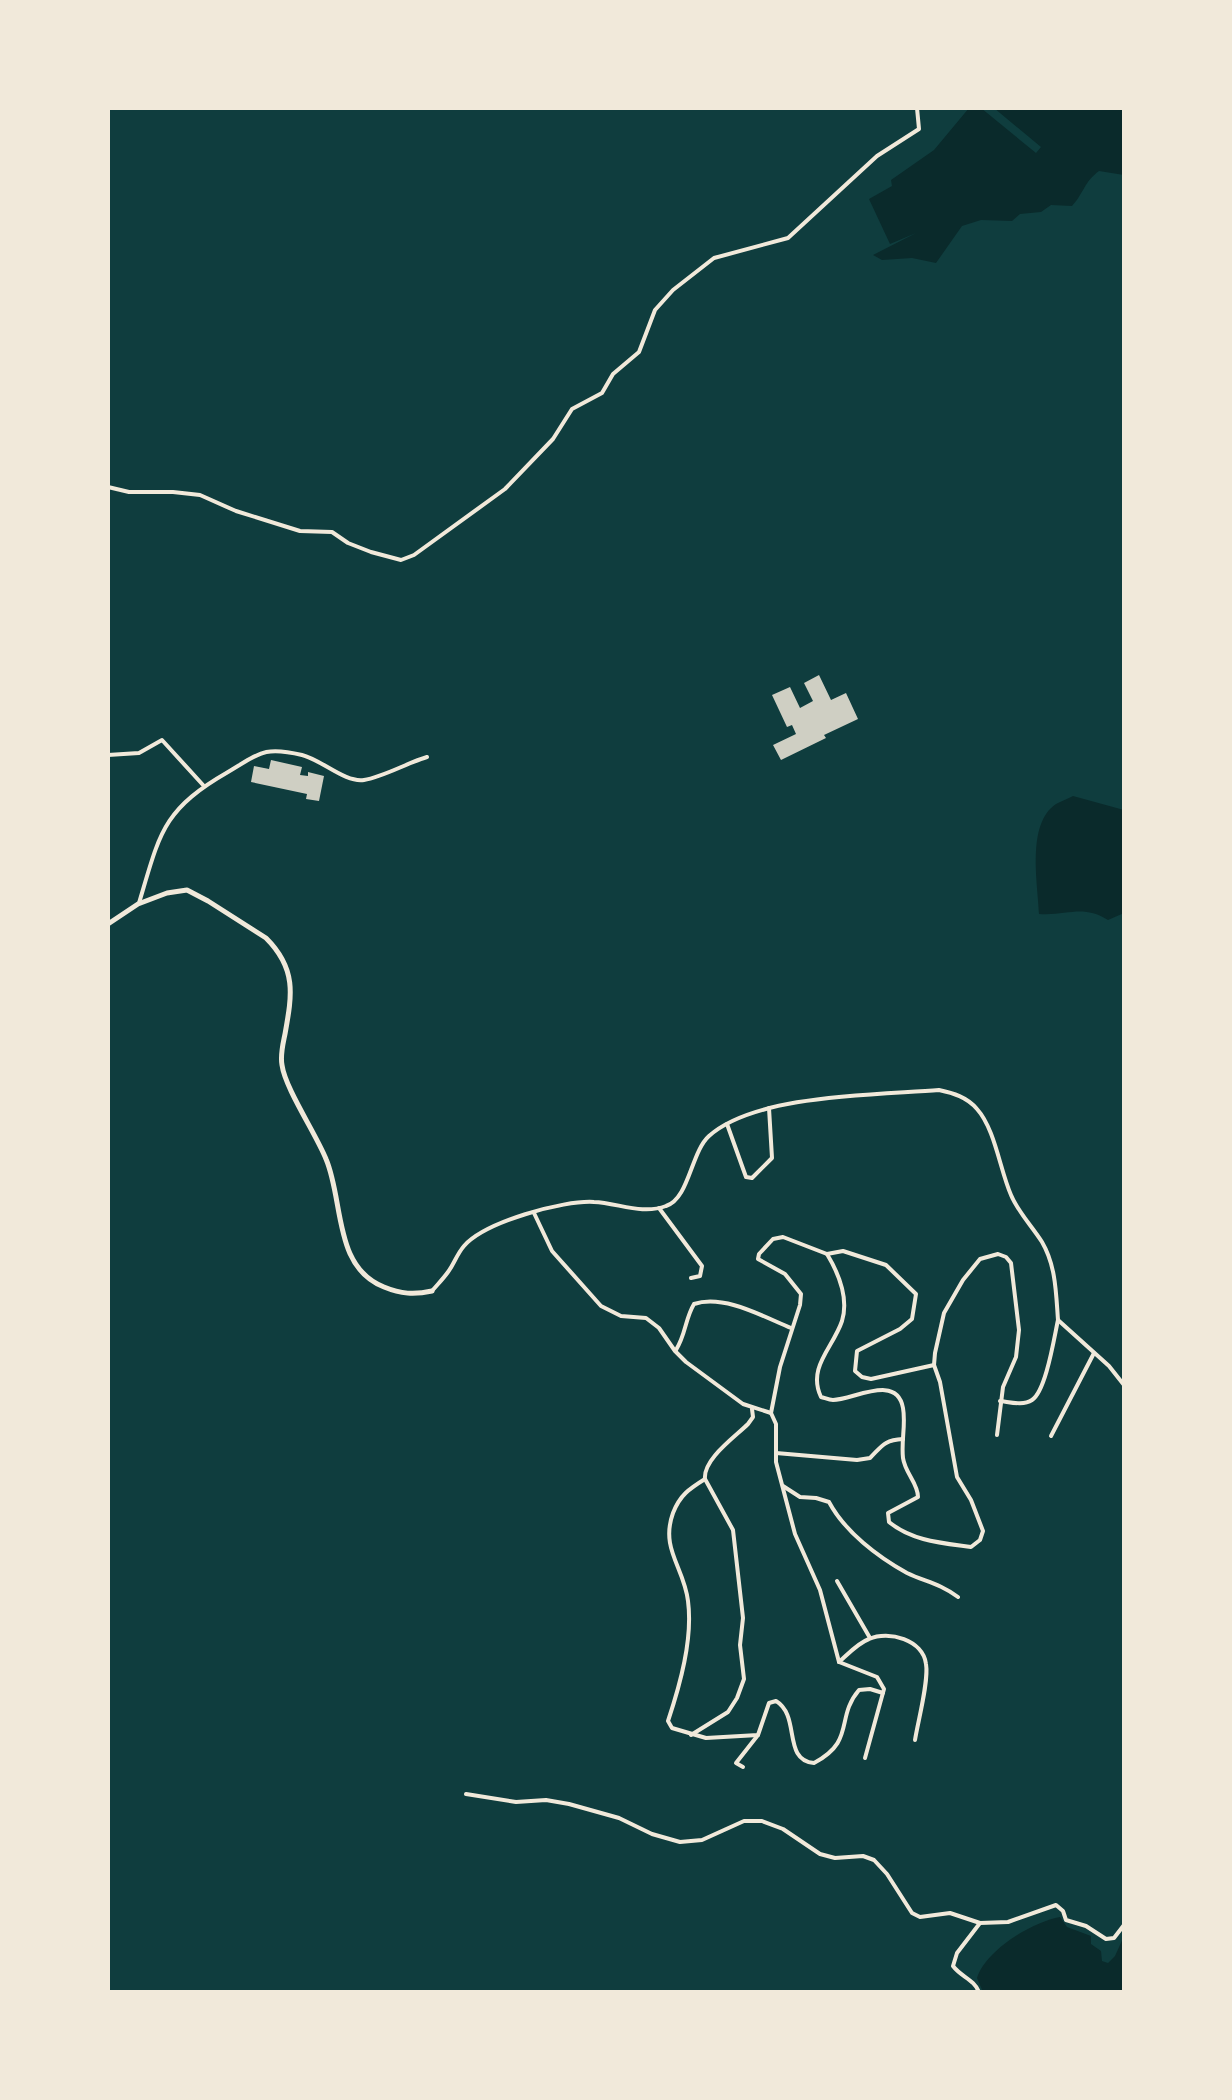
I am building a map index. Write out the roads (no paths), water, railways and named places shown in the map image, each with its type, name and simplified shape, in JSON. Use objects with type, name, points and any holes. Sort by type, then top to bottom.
[{"type":"main road","points":[[108,924],[138,904],[167,893],[187,890],[231,915],[274,946],[290,979],[290,1009],[281,1055],[283,1072],[328,1162],[351,1258],[369,1280],[381,1286],[400,1293],[432,1291]]},
{"type":"street","points":[[108,487],[129,492],[200,495],[236,511],[300,531],[332,532],[348,543],[371,552],[401,560],[414,555],[505,489],[553,439],[572,409],[602,393],[613,374],[639,352],[655,310],[673,290],[714,258],[788,238],[877,156],[919,129],[917,108]]},
{"type":"street","points":[[108,755],[139,753],[162,740],[203,785]]},
{"type":"street","points":[[138,904],[159,836],[182,803],[203,785],[265,750],[305,756],[324,762],[347,778],[362,780],[427,757]]},
{"type":"street","points":[[432,1291],[464,1246],[497,1226],[583,1201],[641,1210],[675,1202],[701,1144],[739,1117],[791,1103],[939,1090],[955,1093],[969,1101],[983,1117],[1012,1199],[1052,1263],[1058,1320],[1042,1385],[1030,1402],[1000,1401]]},
{"type":"street","points":[[727,1124],[746,1177],[752,1178],[772,1158],[769,1108]]},
{"type":"street","points":[[659,1208],[702,1266],[700,1276],[691,1278]]},
{"type":"street","points":[[534,1213],[552,1251],[601,1306],[621,1316],[646,1318],[659,1328],[675,1351],[752,1409],[771,1413]]},
{"type":"street","points":[[839,1662],[820,1590],[795,1534],[779,1476],[776,1424],[771,1413],[801,1294],[785,1274],[758,1259],[759,1254],[773,1239],[783,1237],[827,1254],[843,1251],[886,1265],[916,1294],[912,1319],[857,1351],[855,1371],[871,1379],[934,1365]]},
{"type":"street","points":[[827,1254],[840,1278],[843,1318],[822,1356],[815,1386],[821,1397],[833,1400],[884,1390],[902,1400],[903,1460],[907,1473],[918,1489],[918,1497],[888,1513],[889,1522],[911,1536],[971,1547],[980,1540],[983,1531],[971,1500],[957,1477],[940,1382],[934,1365],[944,1313],[963,1280],[980,1259],[998,1254],[1011,1263],[1019,1330],[1016,1357],[1000,1401],[997,1435]]},
{"type":"street","points":[[675,1351],[686,1334],[687,1315],[694,1304],[702,1301],[710,1300],[744,1310],[791,1328]]},
{"type":"street","points":[[1058,1320],[1124,1385]]},
{"type":"street","points":[[1051,1436],[1094,1353]]},
{"type":"street","points":[[691,1735],[728,1712],[744,1679],[740,1645],[743,1618],[733,1530],[705,1479],[705,1472],[711,1461],[748,1424],[753,1417],[752,1409]]},
{"type":"street","points":[[776,1453],[857,1460],[870,1458],[888,1440],[903,1439]]},
{"type":"street","points":[[705,1479],[683,1493],[668,1527],[667,1538],[688,1600],[683,1668],[668,1721],[672,1728],[706,1738],[758,1735]]},
{"type":"street","points":[[783,1486],[800,1497],[829,1502],[838,1518],[874,1550],[908,1573],[941,1584],[958,1597]]},
{"type":"street","points":[[837,1581],[870,1638]]},
{"type":"street","points":[[839,1662],[870,1638],[885,1635],[907,1640],[920,1650],[926,1663],[915,1740]]},
{"type":"street","points":[[839,1662],[877,1677],[882,1682],[883,1693],[865,1758]]},
{"type":"street","points":[[743,1767],[736,1763],[758,1735],[769,1703],[776,1701],[783,1705],[792,1725],[794,1751],[802,1760],[814,1763],[840,1742],[849,1704],[859,1690],[883,1693]]},
{"type":"street","points":[[466,1794],[516,1802],[546,1800],[569,1804],[619,1818],[652,1834],[680,1842],[702,1840],[744,1821],[762,1821],[783,1829],[820,1854],[835,1858],[863,1856],[874,1860],[887,1874],[912,1913],[931,1917],[950,1913],[980,1923],[1008,1922],[1060,1905],[1066,1920],[1086,1926],[1106,1939],[1114,1938],[1124,1925]]},
{"type":"street","points":[[979,1992],[974,1982],[958,1973],[953,1966],[957,1953],[980,1923]]},
{"type":"water","points":[[969,108],[981,108],[1036,153],[1041,147],[994,108],[1124,108],[1124,175],[1099,171],[1072,206],[1051,205],[1041,212],[1020,214],[1012,221],[981,220],[962,226],[936,263],[912,258],[882,260],[873,255],[916,233],[890,244],[869,199],[892,186],[891,180],[934,150]]},
{"type":"water","points":[[1073,796],[1124,810],[1124,913],[1108,920],[1082,912],[1039,914],[1036,855],[1041,825],[1056,804]]},
{"type":"water","points":[[1060,1917],[1067,1927],[1091,1936],[1091,1944],[1101,1951],[1102,1961],[1108,1963],[1115,1956],[1124,1936],[1124,1992],[983,1992],[977,1978],[990,1957],[1024,1931]]}]
